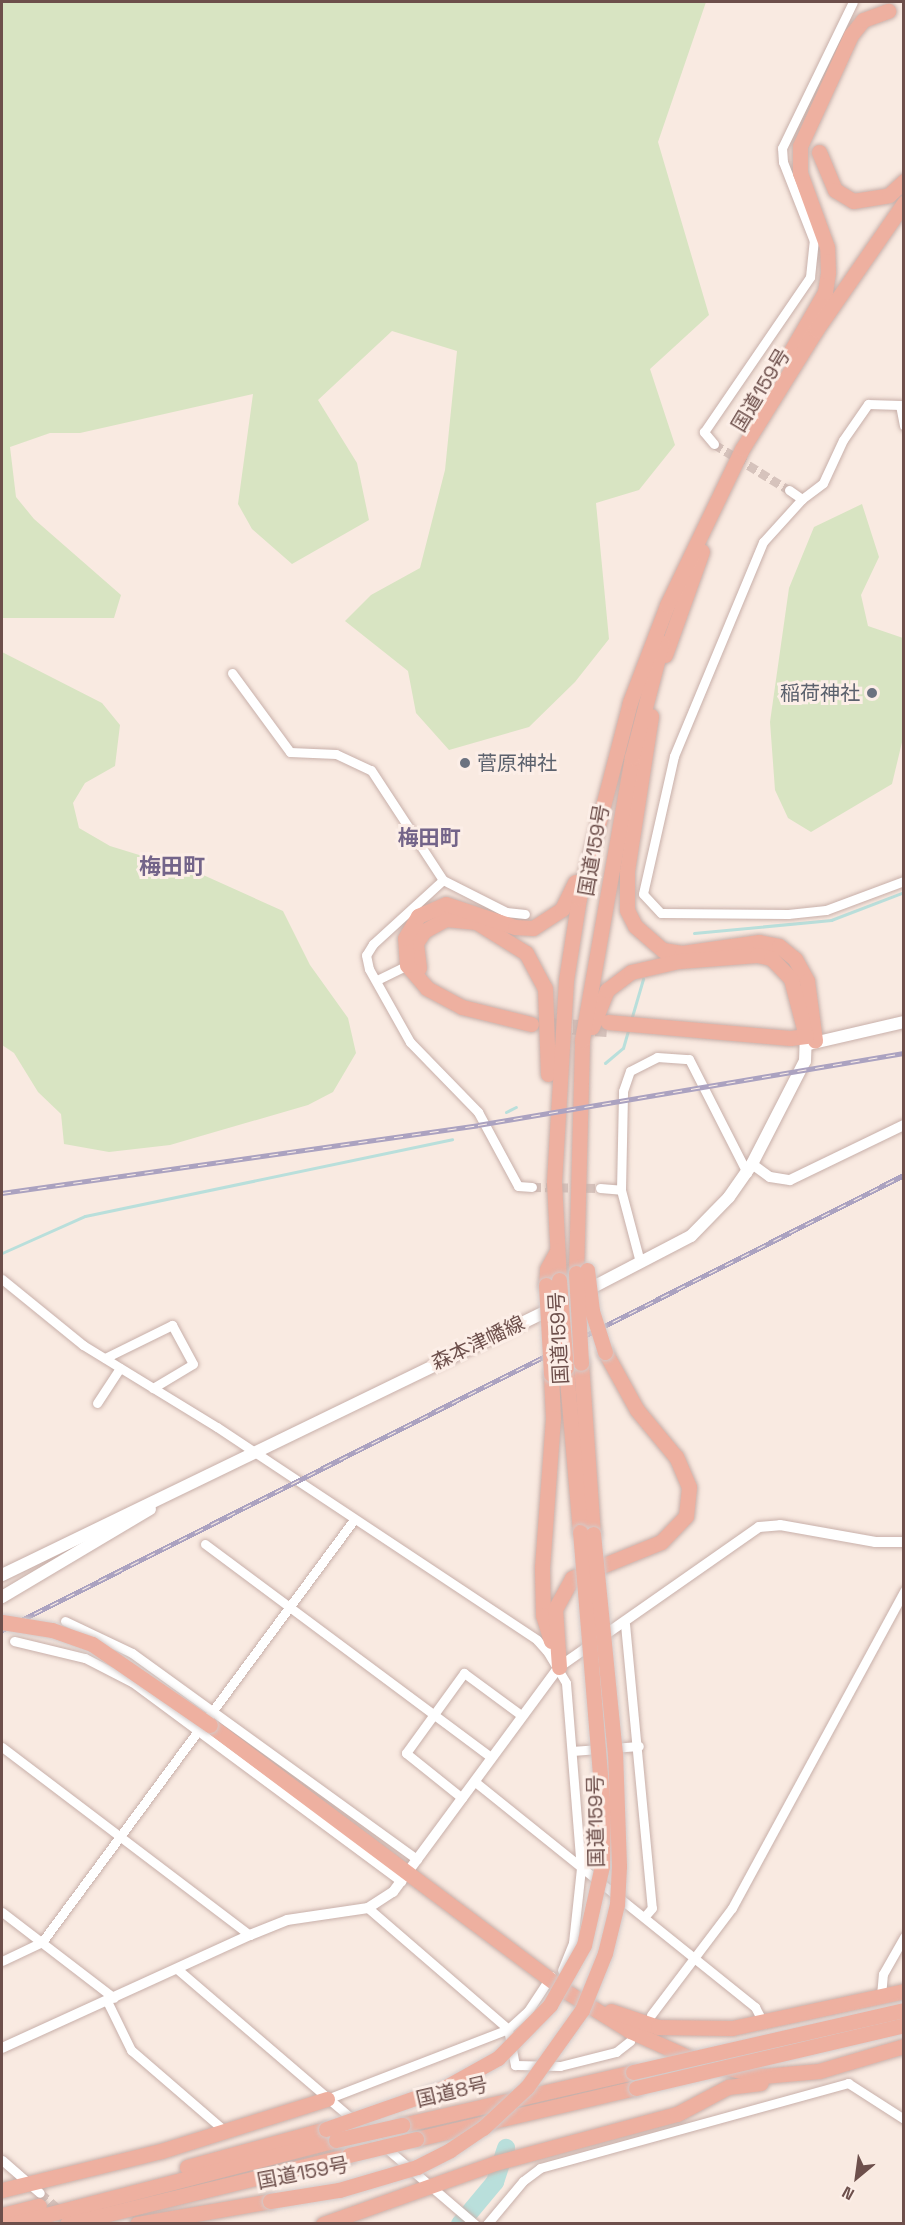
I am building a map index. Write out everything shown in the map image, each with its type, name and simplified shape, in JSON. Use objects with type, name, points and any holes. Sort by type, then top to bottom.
[{"type":"highway","points":[[742,449],[742,440],[825,292],[827,247],[800,173],[800,146],[851,35],[863,20],[888,11]]},
{"type":"highway","points":[[819,152],[835,190],[853,201],[889,195],[903,181]]},
{"type":"highway","name":"国道159号","points":[[574,1366],[553,1282],[557,1251],[555,1182],[558,1059],[579,898],[609,767],[667,605],[742,449],[816,330],[903,203]]},
{"type":"highway","name":"国道159号","points":[[121,2194],[155,2186],[162,2174],[331,2135],[444,2088],[498,2058],[550,2005],[584,1945],[602,1866],[603,1811],[574,1366],[582,1271],[577,1087],[582,1040],[643,709],[675,606],[711,522],[763,424],[903,212]]},
{"type":"highway","points":[[711,522],[656,690],[627,871],[627,910],[635,926],[663,950],[682,953],[759,942],[780,946],[795,959],[807,981],[810,1040]]},
{"type":"highway","points":[[532,1020],[460,1001],[411,963],[405,938],[418,916],[436,907],[458,905],[514,927],[533,928],[562,909],[582,858],[622,708],[660,610],[667,605]]},
{"type":"highway","points":[[411,963],[416,944],[424,931],[436,922],[459,918],[494,930],[535,964],[547,1004],[548,1150],[555,1182]]},
{"type":"highway","points":[[582,1040],[593,1027],[607,990],[631,972],[679,961],[757,955],[771,958],[791,979],[810,1040]]},
{"type":"highway","points":[[607,1026],[810,1040]]},
{"type":"highway","points":[[559,1667],[555,1609],[572,1578],[661,1542],[686,1516],[689,1487],[676,1456],[637,1410],[605,1352],[582,1271]]},
{"type":"highway","points":[[553,1282],[551,1374],[553,1418],[543,1615],[559,1667]]},
{"type":"highway","name":"国道159号","points":[[137,2223],[339,2190],[417,2167],[450,2150],[483,2128],[527,2087],[582,2010],[604,1953],[617,1904],[619,1866],[615,1754],[586,1533]]},
{"type":"highway","points":[[2,1622],[52,1630],[92,1644],[207,1722],[409,1870],[602,2007],[658,2027],[697,2030],[764,2024],[903,1991]]},
{"type":"highway","points":[[557,1973],[601,2015],[697,2061],[763,2076],[819,2071]]},
{"type":"highway","name":"国道8号","points":[[331,2135],[402,2125],[903,2010]]},
{"type":"highway","name":"国道8号","points":[[67,2223],[903,2025]]},
{"type":"highway","points":[[323,2223],[502,2161],[677,2114],[728,2087],[791,2081],[903,2046]]},
{"type":"highway","points":[[2,2190],[35,2189],[327,2099]]},
{"type":"highway","points":[[2,2215],[113,2188],[121,2194]]},
{"type":"highway","points":[[11,2223],[121,2194]]},
{"type":"highway","points":[[183,2223],[270,2201]]},
{"type":"main road","points":[[810,1040],[903,1022]]},
{"type":"main road","name":"森本津幡線","points":[[2,1575],[691,1236],[750,1169],[805,1061],[810,1040]]},
{"type":"main road","name":"森本津幡線","points":[[2,1596],[188,1484]]},
{"type":"street","points":[[714,444],[704,432],[810,277],[814,242],[783,162],[782,148],[853,2]]},
{"type":"street","points":[[903,426],[900,405],[868,404],[843,440],[823,483],[802,499],[764,542],[694,701],[674,756],[643,894],[661,913],[788,914],[826,910],[903,881]]},
{"type":"street","points":[[789,490],[802,499]]},
{"type":"street","points":[[232,673],[290,752],[336,754],[370,770],[443,880],[506,912],[525,914]]},
{"type":"street","points":[[443,880],[372,944],[366,955],[411,1042],[478,1112],[518,1186],[532,1187]]},
{"type":"street","points":[[377,980],[411,963]]},
{"type":"street","points":[[640,1262],[621,1190],[622,1091],[630,1071],[657,1056],[689,1059],[750,1169],[770,1177],[789,1180],[903,1125]]},
{"type":"street","points":[[600,1188],[621,1190]]},
{"type":"street","points":[[2,1279],[105,1358],[537,1640],[559,1667],[566,1683],[581,1868],[573,1943],[557,1973],[528,2011],[508,2029],[327,2099]]},
{"type":"street","points":[[105,1358],[172,1325],[193,1364],[153,1388]]},
{"type":"street","points":[[97,1403],[120,1368]]},
{"type":"street","points":[[2,1961],[42,1942],[207,1722],[353,1521]]},
{"type":"street","points":[[2,2048],[287,1920],[368,1908],[393,1892],[521,1715],[559,1667],[625,1624],[730,1544],[759,1527],[780,1525],[875,1542],[903,1542]]},
{"type":"street","points":[[205,1544],[491,1757]]},
{"type":"street","points":[[651,2015],[732,1908],[903,1591]]},
{"type":"street","points":[[65,1621],[114,1641],[207,1722],[262,1775],[409,1870]]},
{"type":"street","points":[[625,1624],[639,1746],[652,1908],[645,1916]]},
{"type":"street","points":[[67,1652],[80,1626]]},
{"type":"street","points":[[14,1641],[67,1652],[132,1682],[275,1759],[409,1870]]},
{"type":"street","points":[[462,1798],[406,1753],[464,1673],[521,1715]]},
{"type":"street","points":[[572,1751],[639,1746]]},
{"type":"street","points":[[2,1747],[250,1935]]},
{"type":"street","points":[[474,1781],[581,1868],[645,1916],[755,2007],[764,2024]]},
{"type":"street","points":[[368,1908],[508,2029],[515,2065],[560,2066],[616,2052],[630,2041]]},
{"type":"street","points":[[2,1912],[111,1999],[131,2050],[226,2132]]},
{"type":"street","points":[[881,1996],[883,1974],[903,1937]]},
{"type":"street","points":[[176,1968],[474,2222]]},
{"type":"street","points":[[487,2223],[523,2181],[540,2169],[848,2083],[903,2119]]},
{"type":"street","points":[[2,2160],[35,2189]]},
{"type":"green space","points":[[2,2],[706,2],[658,142],[709,315],[650,369],[675,445],[639,490],[596,503],[609,639],[575,682],[529,727],[449,750],[416,713],[408,671],[345,621],[371,595],[420,568],[445,470],[457,351],[392,331],[318,400],[357,463],[369,520],[292,564],[252,529],[238,504],[253,394],[80,433],[50,433],[10,447],[16,497],[34,519],[121,595],[114,618],[2,618]]},
{"type":"green space","points":[[862,504],[879,557],[861,595],[868,626],[903,638],[903,738],[892,784],[811,832],[788,818],[775,790],[770,722],[789,588],[814,527]]},
{"type":"green space","points":[[2,652],[102,703],[120,725],[115,766],[85,783],[73,803],[79,828],[110,846],[201,874],[283,911],[310,965],[348,1018],[356,1053],[333,1092],[308,1105],[170,1145],[109,1152],[64,1144],[61,1114],[38,1092],[14,1053],[2,1045]]},
{"type":"waterway","points":[[694,933],[831,920],[904,892]]},
{"type":"waterway","points":[[631,1020],[643,979]]},
{"type":"waterway","points":[[605,1063],[623,1048],[628,1030]]},
{"type":"waterway","points":[[506,1112],[516,1107]]},
{"type":"waterway","points":[[2,1253],[85,1216],[452,1139]]},
{"type":"waterway","points":[[460,2224],[495,2182],[506,2148]]},
{"type":"tunnel","points":[[714,444],[789,490]]},
{"type":"tunnel","points":[[550,1025],[607,1029]]},
{"type":"tunnel","points":[[532,1187],[600,1188]]},
{"type":"tunnel","points":[[40,2193],[63,2213]]},
{"type":"railway","points":[[2,1193],[478,1125],[904,1053]]},
{"type":"railway","points":[[2,1630],[904,1175]]},
{"type":"place","name":"稲荷神社","points":[[872,693]]},
{"type":"place","name":"菅原神社","points":[[465,763]]},
{"type":"district","name":"梅田町","points":[[429,838]]},
{"type":"district","name":"梅田町","points":[[172,867]]}]
